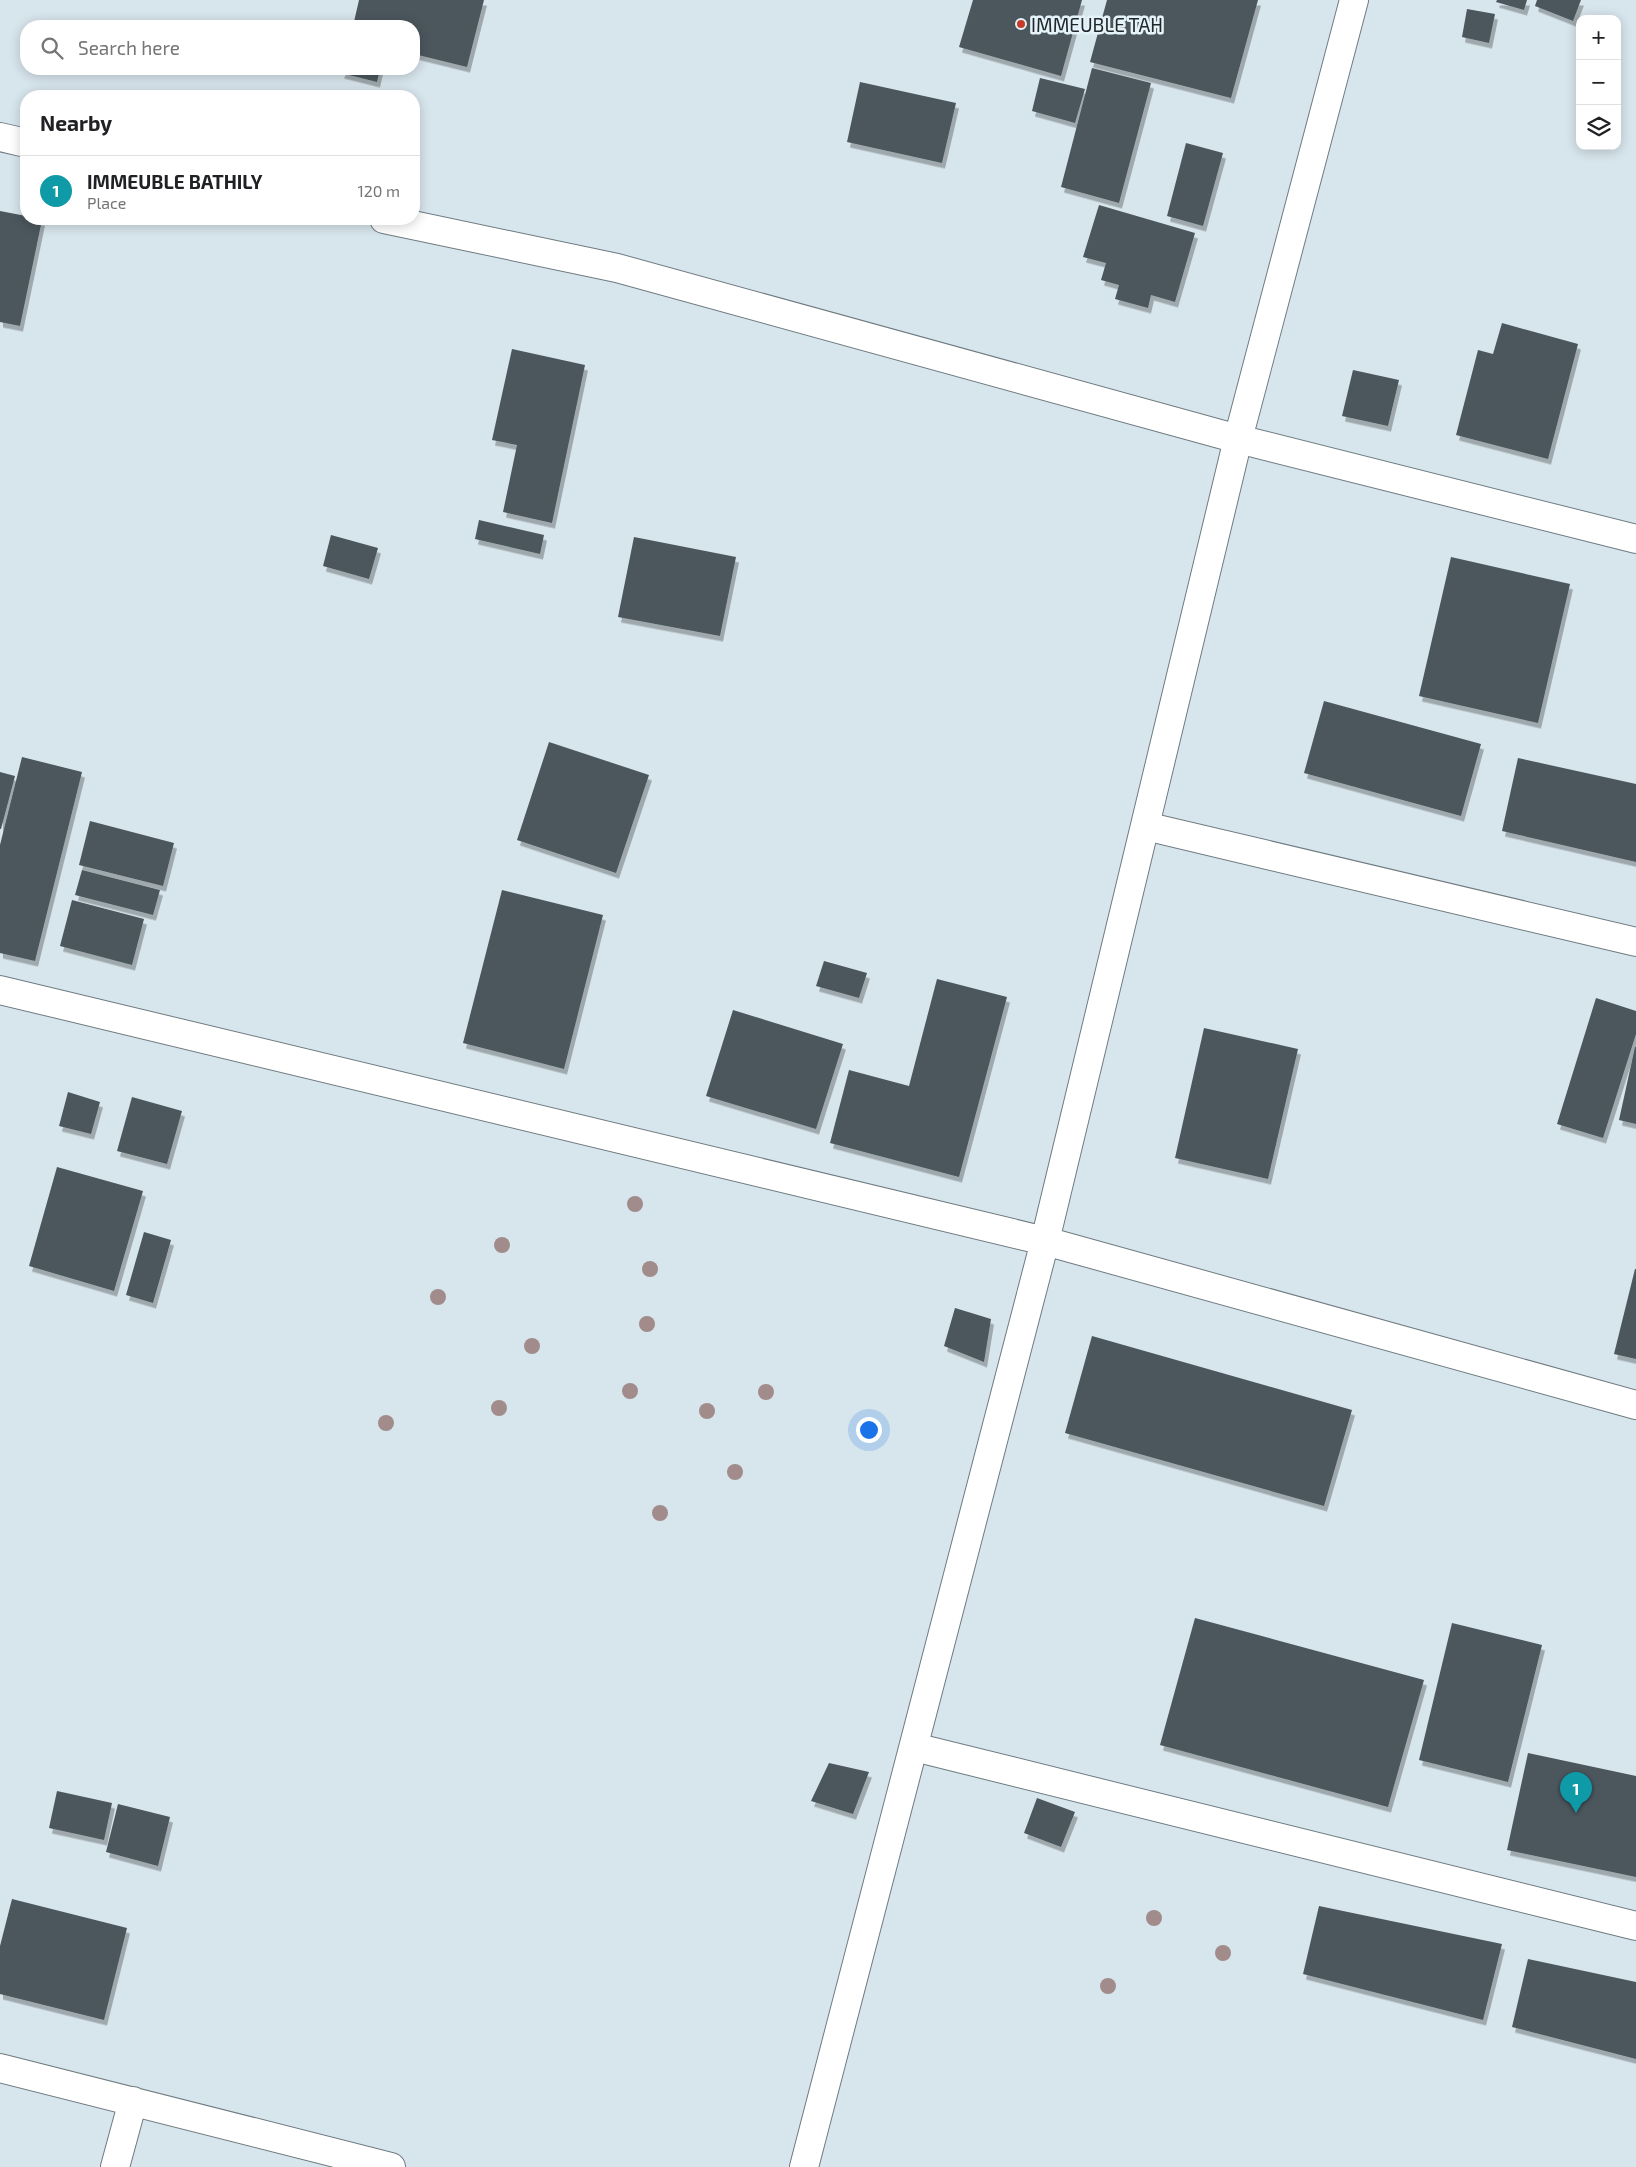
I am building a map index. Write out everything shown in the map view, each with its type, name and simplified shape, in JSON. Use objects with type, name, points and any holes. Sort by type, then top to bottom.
[{"type":"street","points":[[804,2167],[1045,1241],[1238,439],[1354,0]]},
{"type":"street","points":[[0,137],[20,141]]},
{"type":"street","points":[[413,225],[617,268],[1238,439],[1636,539]]},
{"type":"street","points":[[1145,826],[1636,942]]},
{"type":"street","points":[[0,990],[1045,1241],[1636,1405]]},
{"type":"street","points":[[914,1747],[1636,1926]]},
{"type":"street","points":[[0,2068],[391,2167]]},
{"type":"street","points":[[115,2167],[133,2101]]},
{"type":"building","points":[[359,0],[484,0],[467,67],[420,55],[420,20],[354,20]]},
{"type":"building","name":"IMMEUBLE TAH","points":[[973,0],[1082,0],[1061,76],[959,47]]},
{"type":"building","points":[[1107,0],[1258,0],[1231,98],[1090,62]]},
{"type":"building","points":[[1497,0],[1527,0],[1524,10],[1496,2]]},
{"type":"building","points":[[1537,0],[1581,0],[1573,21],[1535,6]]},
{"type":"building","points":[[1467,9],[1495,14],[1489,43],[1462,37]]},
{"type":"building","points":[[1092,68],[1151,83],[1119,203],[1061,187]]},
{"type":"building","points":[[349,75],[379,75],[377,82]]},
{"type":"building","points":[[1040,78],[1085,89],[1075,123],[1032,111]]},
{"type":"building","points":[[860,82],[956,103],[942,163],[847,142]]},
{"type":"building","points":[[1186,143],[1223,153],[1203,226],[1167,216]]},
{"type":"building","points":[[1099,205],[1195,233],[1175,302],[1151,295],[1148,308],[1115,299],[1119,285],[1101,280],[1106,263],[1083,257]]},
{"type":"building","points":[[0,211],[20,215],[20,225],[41,225],[20,326],[0,322]]},
{"type":"building","points":[[1502,323],[1578,344],[1548,459],[1456,435],[1478,350],[1493,354]]},
{"type":"building","points":[[512,349],[585,365],[552,523],[503,512],[517,445],[492,440]]},
{"type":"building","points":[[1353,370],[1399,380],[1388,426],[1342,416]]},
{"type":"building","points":[[479,520],[544,535],[540,554],[475,539]]},
{"type":"building","points":[[331,535],[378,548],[369,579],[323,566]]},
{"type":"building","points":[[634,537],[736,557],[720,636],[618,617]]},
{"type":"building","points":[[1451,557],[1570,584],[1538,723],[1419,696]]},
{"type":"building","points":[[1324,701],[1481,744],[1461,816],[1304,773]]},
{"type":"building","points":[[549,742],[649,775],[616,873],[517,840]]},
{"type":"building","points":[[22,757],[82,772],[35,961],[0,953],[0,845]]},
{"type":"building","points":[[1518,758],[1636,784],[1636,862],[1502,831]]},
{"type":"building","points":[[0,772],[15,776],[1,829],[0,829]]},
{"type":"building","points":[[90,821],[174,843],[163,886],[79,865]]},
{"type":"building","points":[[82,870],[160,890],[153,915],[75,895]]},
{"type":"building","points":[[502,890],[603,915],[564,1069],[463,1043]]},
{"type":"building","points":[[72,900],[144,919],[132,965],[60,946]]},
{"type":"building","points":[[824,961],[867,973],[859,998],[816,986]]},
{"type":"building","points":[[937,979],[1007,997],[959,1177],[830,1143],[849,1070],[909,1086]]},
{"type":"building","points":[[1596,998],[1636,1011],[1636,1034],[1603,1138],[1557,1124]]},
{"type":"building","points":[[733,1010],[843,1044],[816,1129],[706,1096]]},
{"type":"building","points":[[1204,1028],[1298,1049],[1268,1179],[1175,1158]]},
{"type":"building","points":[[1636,1047],[1636,1124],[1619,1120]]},
{"type":"building","points":[[68,1092],[100,1102],[91,1134],[59,1126]]},
{"type":"building","points":[[132,1097],[182,1111],[167,1164],[117,1151]]},
{"type":"building","points":[[57,1167],[143,1191],[114,1291],[29,1266]]},
{"type":"building","points":[[144,1232],[171,1240],[153,1303],[126,1295]]},
{"type":"building","points":[[1636,1269],[1636,1359],[1614,1354]]},
{"type":"building","points":[[955,1308],[991,1319],[984,1362],[944,1346]]},
{"type":"building","points":[[1092,1336],[1352,1410],[1324,1506],[1065,1433]]},
{"type":"building","points":[[1195,1618],[1424,1680],[1388,1807],[1160,1745]]},
{"type":"building","points":[[1452,1623],[1542,1645],[1508,1782],[1419,1760]]},
{"type":"building","points":[[1528,1753],[1636,1776],[1636,1877],[1507,1850]]},
{"type":"building","points":[[829,1763],[869,1772],[853,1814],[811,1801]]},
{"type":"building","points":[[57,1791],[112,1803],[104,1840],[49,1828]]},
{"type":"building","points":[[1037,1798],[1075,1812],[1061,1847],[1024,1833]]},
{"type":"building","points":[[118,1804],[170,1817],[158,1866],[106,1852]]},
{"type":"building","points":[[12,1899],[127,1928],[104,2020],[0,1994],[0,1946]]},
{"type":"building","points":[[1319,1906],[1502,1944],[1483,2020],[1303,1974]]},
{"type":"building","points":[[1528,1959],[1636,1982],[1636,2059],[1512,2027]]},
{"type":"place","name":"IMMEUBLE TAH","points":[[1021,24]]},
{"type":"place","name":"IMMEUBLE BATHILY","points":[[1576,1813]]}]
